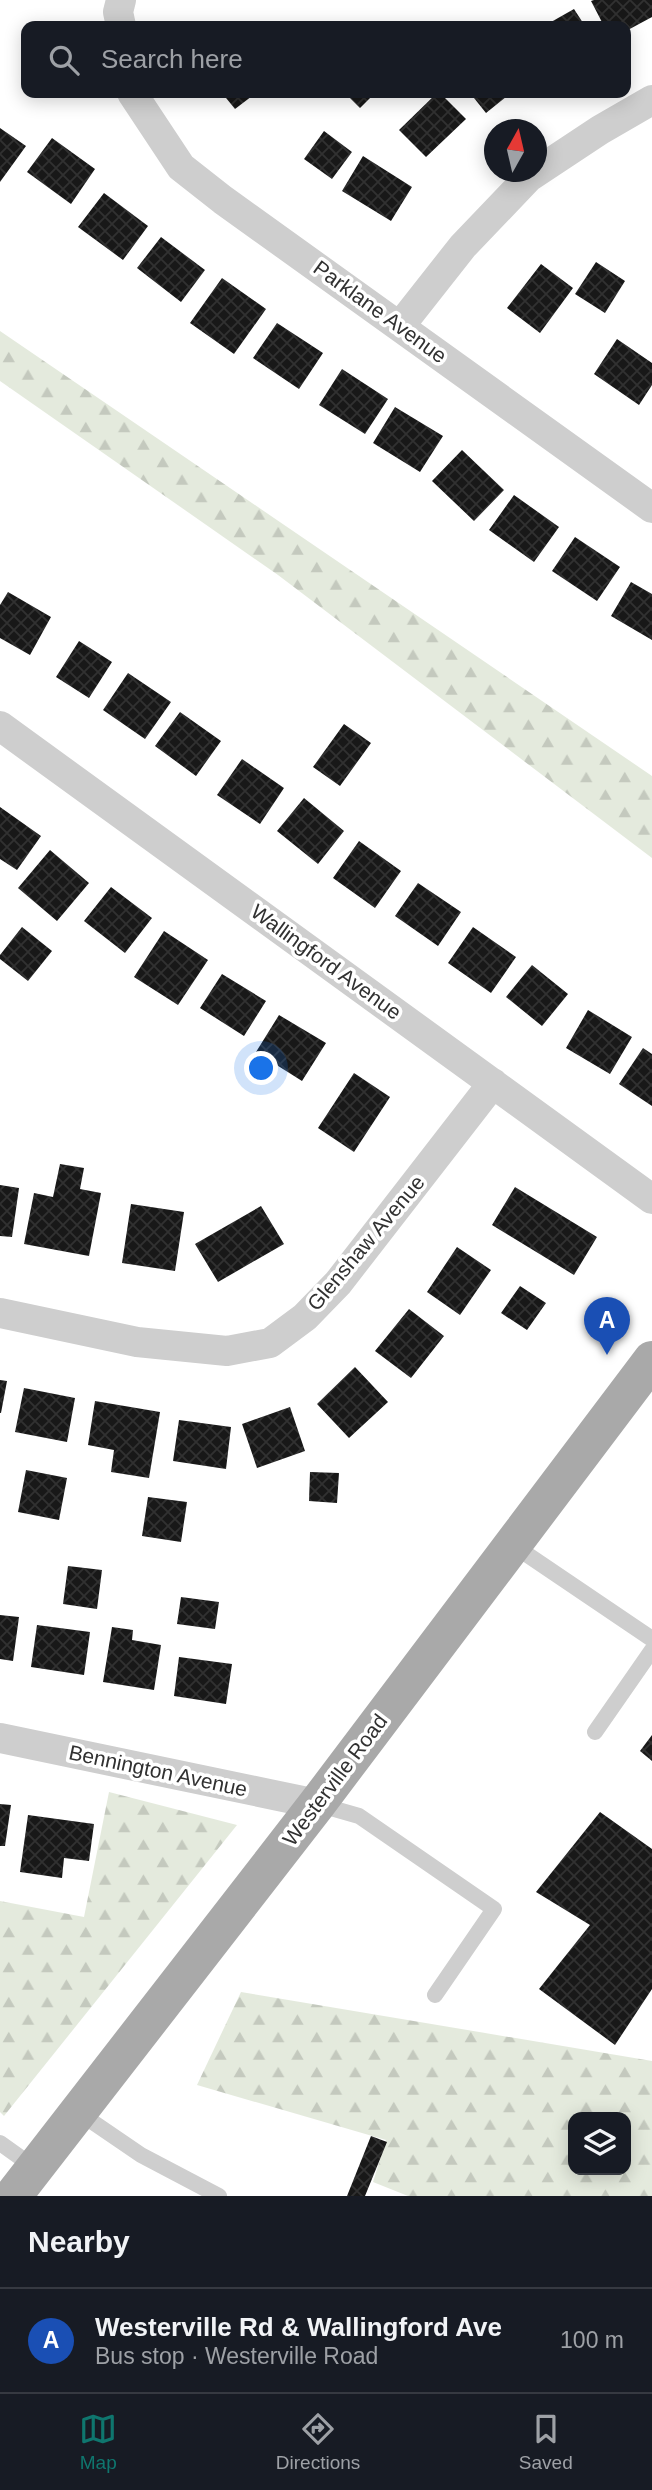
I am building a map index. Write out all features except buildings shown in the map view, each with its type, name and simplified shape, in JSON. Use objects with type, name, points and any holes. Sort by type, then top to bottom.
[{"type":"main road","name":"Westerville Road","points":[[24,2182],[317,1804],[652,1360]]},
{"type":"street","name":"Parklane Avenue","points":[[135,98],[181,167],[652,508]]},
{"type":"street","points":[[400,326],[463,246],[529,177],[600,130],[652,100]]},
{"type":"street","name":"Wallingford Avenue","points":[[0,726],[652,1199]]},
{"type":"street","name":"Glenshaw Avenue","points":[[0,1313],[136,1342],[227,1351],[270,1343],[305,1317],[338,1283],[493,1083]]},
{"type":"street","name":"Bennington Avenue","points":[[0,1738],[317,1804]]},
{"type":"lane","points":[[513,1545],[652,1639]]},
{"type":"lane","points":[[595,1732],[652,1650]]},
{"type":"lane","points":[[317,1804],[359,1816],[494,1909],[435,1995]]},
{"type":"lane","points":[[78,2112],[141,2155],[219,2196]]},
{"type":"lane","points":[[0,2143],[24,2182]]},
{"type":"green space","points":[[0,331],[652,776],[652,858],[278,575],[0,381]]},
{"type":"green space","points":[[109,1792],[237,1825],[4,2116],[0,2112],[0,1901],[84,1917]]},
{"type":"green space","points":[[241,1992],[652,2061],[652,2196],[408,2196],[373,2182],[386,2140],[197,2085]]},
{"type":"place","name":"Westerville Rd & Wallingford Ave","points":[[607,1355]]}]
